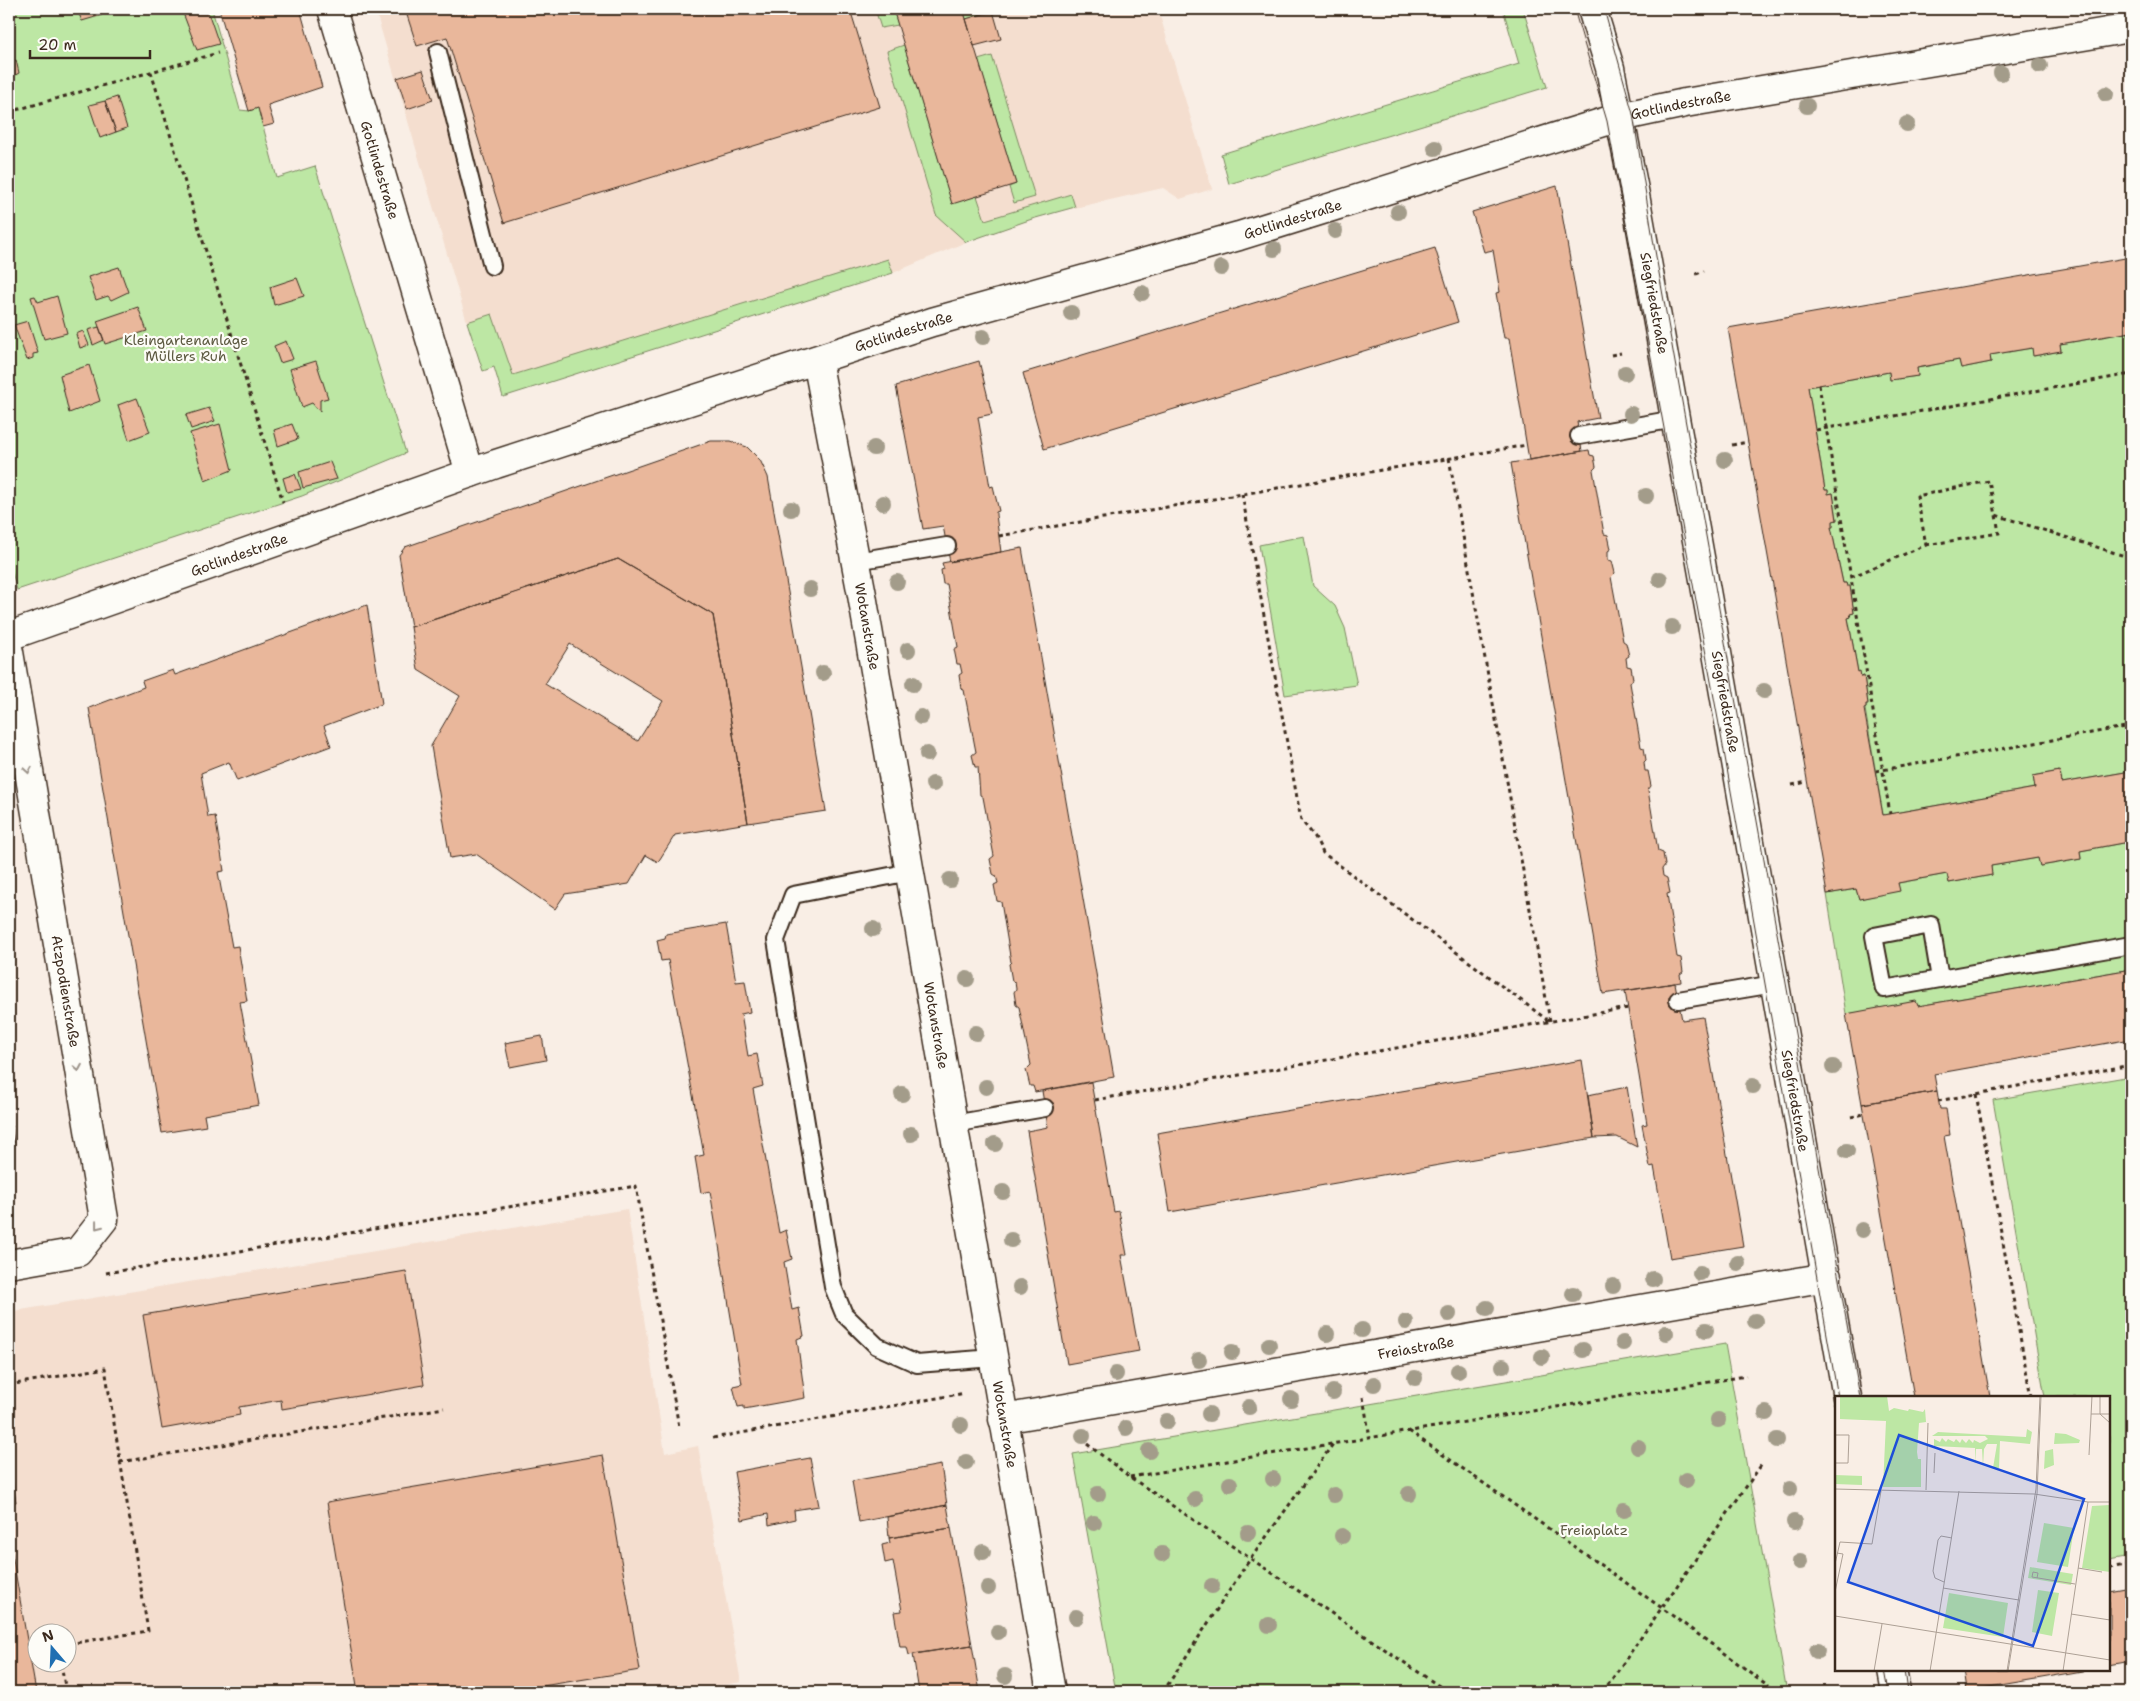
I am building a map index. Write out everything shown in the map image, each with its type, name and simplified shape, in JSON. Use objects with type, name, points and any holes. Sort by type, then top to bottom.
[{"type":"street","name":"Gotlindestraße","points":[[332,9],[470,473]]},
{"type":"street","name":"Siegfriedstraße","points":[[1592,9],[1610,68],[1620,117],[1738,767],[1774,984],[1847,1396]]},
{"type":"street","name":"Gotlindestraße","points":[[9,636],[470,473],[932,322],[1239,236],[1620,117],[1694,101],[2131,28]]},
{"type":"street","name":"Wotanstraße","points":[[817,360],[856,561],[1051,1692]]},
{"type":"street","name":"Atzpodienstraße","points":[[9,652],[104,1219],[78,1252]]},
{"type":"street","points":[[9,1264],[78,1252]]},
{"type":"street","name":"Freiastraße","points":[[1003,1419],[1827,1276]]},
{"type":"street","points":[[1892,1671],[1896,1692]]},
{"type":"lane","points":[[438,52],[492,266]]},
{"type":"lane","points":[[1579,436],[1675,420]]},
{"type":"lane","points":[[856,561],[947,546]]},
{"type":"lane","points":[[910,872],[793,895],[776,940],[831,1277],[844,1314],[877,1346],[918,1364],[993,1358]]},
{"type":"lane","points":[[1940,979],[1931,925],[1874,936],[1884,989],[2131,945]]},
{"type":"lane","points":[[1678,1000],[1774,984]]},
{"type":"lane","points":[[953,1124],[1045,1108]]},
{"type":"path","points":[[9,112],[218,53]]},
{"type":"path","points":[[151,72],[294,536]]},
{"type":"path","points":[[1696,274],[1704,271]]},
{"type":"path","points":[[2130,332],[2131,342]]},
{"type":"path","points":[[1611,355],[1621,353]]},
{"type":"path","points":[[1816,430],[2131,374]]},
{"type":"path","points":[[1819,385],[1890,814]]},
{"type":"path","points":[[1732,445],[1748,442]]},
{"type":"path","points":[[999,536],[1527,445]]},
{"type":"path","points":[[1449,458],[1550,1022]]},
{"type":"path","points":[[1851,577],[1926,545],[1999,533],[1990,481],[1917,496],[1926,545]]},
{"type":"path","points":[[1242,494],[1301,820],[1315,837],[1323,853],[1550,1022]]},
{"type":"path","points":[[1996,515],[2131,558]]},
{"type":"path","points":[[1876,771],[2131,726]]},
{"type":"path","points":[[1792,785],[1807,782]]},
{"type":"path","points":[[1095,1100],[1628,1008]]},
{"type":"path","points":[[1938,1101],[2131,1065]]},
{"type":"path","points":[[1976,1094],[2032,1396]]},
{"type":"path","points":[[1851,1117],[1864,1114]]},
{"type":"path","points":[[78,1252],[105,1273],[636,1186],[679,1427]]},
{"type":"path","points":[[9,1385],[105,1368],[148,1631],[78,1642]]},
{"type":"path","points":[[1130,1477],[1746,1376]]},
{"type":"path","points":[[713,1438],[998,1388]]},
{"type":"path","points":[[1363,1397],[1370,1438]]},
{"type":"path","points":[[120,1462],[444,1408]]},
{"type":"path","points":[[1409,1431],[1662,1608],[1777,1692]]},
{"type":"path","points":[[1087,1444],[1130,1477],[1448,1692]]},
{"type":"path","points":[[1164,1692],[1251,1558],[1333,1444]]},
{"type":"path","points":[[1603,1692],[1762,1464]]},
{"type":"path","points":[[2110,1568],[2131,1564]]},
{"type":"path","points":[[63,1674],[66,1692]]},
{"type":"shaded area","points":[[375,9],[1158,9],[1212,189],[1180,199],[1163,188],[1048,214],[966,242],[893,273],[503,397],[494,367],[483,371]]},
{"type":"shaded area","points":[[627,1209],[665,1453],[698,1446],[741,1682],[682,1692],[9,1692],[9,1312]]},
{"type":"green space","name":"Kleingartenanlage Müllers Ruh","points":[[9,9],[212,9],[240,110],[249,111],[258,108],[277,178],[315,166],[406,453],[302,496],[17,590],[9,561]]},
{"type":"green space","points":[[875,9],[893,9],[898,25],[881,28]]},
{"type":"green space","points":[[963,9],[978,9],[980,15],[966,19]]},
{"type":"green space","points":[[1503,9],[1523,9],[1547,87],[1229,184],[1221,154],[1519,64]]},
{"type":"green space","points":[[904,45],[952,203],[977,196],[985,220],[1071,194],[1075,207],[1032,219],[966,242],[936,215],[887,51]]},
{"type":"green space","points":[[992,56],[1035,197],[1014,203],[1009,187],[1016,184],[978,60]]},
{"type":"green space","points":[[888,259],[893,273],[503,397],[494,367],[483,371],[467,322],[492,314],[513,375]]},
{"type":"green space","points":[[2131,332],[2131,771],[2062,783],[2059,771],[2033,776],[2035,788],[1883,815],[1865,709],[1868,703],[1864,676],[1861,677],[1858,672],[1848,618],[1851,617],[1850,614],[1854,613],[1850,587],[1843,583],[1831,527],[1833,526],[1833,521],[1837,519],[1833,493],[1828,494],[1828,490],[1825,490],[1808,387],[1889,372],[1890,380],[1918,376],[1917,368],[1959,360],[1961,368],[1991,362],[1990,355],[2032,348],[2034,356],[2061,351],[2060,344]]},
{"type":"green space","points":[[1304,536],[1313,586],[1335,606],[1345,628],[1357,685],[1285,695],[1259,545]]},
{"type":"green space","points":[[2128,842],[2131,850],[2131,969],[1918,1006],[1846,1014],[1827,894],[1856,889],[1859,899],[1899,890],[1898,883],[1947,874],[1949,883],[1992,875],[1991,866],[2038,858],[2040,866],[2081,859],[2080,851]]},
{"type":"green space","points":[[2131,1076],[2131,1556],[2110,1560],[2110,1396],[2045,1396],[1993,1100]]},
{"type":"green space","name":"Freiaplatz","points":[[1725,1344],[1787,1692],[1116,1692],[1073,1454]]},
{"type":"building","points":[[77,9],[100,9],[102,15],[82,21]]},
{"type":"building","points":[[195,9],[207,9],[219,44],[197,50],[183,13]]},
{"type":"building","points":[[219,9],[300,9],[322,87],[268,105],[274,124],[263,127],[258,108],[249,111]]},
{"type":"building","points":[[405,9],[850,9],[880,107],[504,223],[447,37],[417,46]]},
{"type":"building","points":[[893,9],[963,9],[1016,184],[952,204]]},
{"type":"building","points":[[993,11],[1001,39],[974,46],[966,19]]},
{"type":"building","points":[[16,60],[19,73],[10,78],[9,63]]},
{"type":"building","points":[[423,70],[433,100],[407,109],[397,78]]},
{"type":"building","points":[[117,97],[127,128],[116,132],[105,101]]},
{"type":"building","points":[[105,101],[116,132],[100,138],[89,105]]},
{"type":"building","points":[[1557,186],[1598,418],[1577,422],[1582,451],[1529,460],[1509,338],[1504,338],[1496,293],[1500,292],[1493,250],[1484,252],[1472,212]]},
{"type":"building","points":[[1435,248],[1458,322],[1044,449],[1023,373]]},
{"type":"building","points":[[2131,257],[2131,332],[2060,344],[2061,351],[2033,356],[2032,348],[1990,355],[1991,362],[1961,368],[1959,360],[1917,368],[1918,376],[1890,380],[1889,372],[1808,387],[1825,490],[1828,490],[1828,494],[1833,493],[1837,520],[1833,521],[1833,527],[1831,527],[1843,583],[1850,586],[1854,613],[1850,614],[1851,617],[1848,618],[1858,672],[1860,671],[1861,677],[1864,676],[1868,704],[1866,704],[1864,709],[1883,815],[2035,788],[2033,776],[2060,771],[2062,783],[2131,771],[2131,850],[2128,842],[2080,851],[2081,859],[2040,866],[2038,858],[1991,866],[1992,875],[1949,883],[1947,874],[1898,883],[1900,891],[1859,899],[1856,889],[1827,894],[1728,328]]},
{"type":"building","points":[[119,267],[128,292],[111,300],[108,296],[96,300],[88,277]]},
{"type":"building","points":[[297,278],[304,296],[274,305],[270,287]]},
{"type":"building","points":[[35,296],[38,302],[57,296],[67,333],[44,339],[31,297]]},
{"type":"building","points":[[138,307],[147,331],[105,344],[97,321]]},
{"type":"building","points":[[28,321],[38,353],[33,354],[33,358],[27,360],[14,325]]},
{"type":"building","points":[[99,327],[104,340],[93,345],[88,330]]},
{"type":"building","points":[[83,331],[89,345],[80,348],[76,334]]},
{"type":"building","points":[[286,341],[293,359],[280,363],[274,346]]},
{"type":"building","points":[[316,361],[328,398],[320,400],[320,412],[312,403],[302,407],[290,369]]},
{"type":"building","points":[[979,361],[992,414],[978,417],[990,487],[993,486],[999,511],[996,512],[996,515],[1001,552],[950,562],[943,526],[923,529],[896,386]]},
{"type":"building","points":[[89,365],[100,401],[69,413],[60,375]]},
{"type":"building","points":[[137,398],[150,432],[129,440],[118,405]]},
{"type":"building","points":[[209,408],[215,421],[191,429],[186,415]]},
{"type":"building","points":[[220,424],[232,470],[205,481],[190,433]]},
{"type":"building","points":[[292,424],[298,439],[278,446],[274,430]]},
{"type":"building","points":[[711,441],[730,441],[747,447],[760,460],[768,477],[826,811],[748,823],[713,615],[618,559],[411,627],[399,555],[405,547]]},
{"type":"building","points":[[1589,450],[1590,455],[1594,456],[1596,467],[1593,470],[1604,534],[1608,535],[1611,549],[1608,551],[1608,560],[1612,561],[1615,573],[1611,577],[1623,641],[1626,643],[1629,656],[1626,658],[1627,666],[1631,667],[1633,679],[1630,683],[1641,747],[1644,748],[1645,771],[1648,771],[1651,786],[1648,790],[1658,851],[1663,853],[1665,865],[1662,869],[1663,876],[1667,878],[1670,893],[1667,894],[1677,957],[1681,958],[1683,972],[1680,974],[1681,982],[1603,994],[1511,463]]},
{"type":"building","points":[[330,462],[337,479],[303,488],[299,472]]},
{"type":"building","points":[[295,474],[301,489],[287,492],[283,478]]},
{"type":"building","points":[[1022,548],[1114,1077],[1035,1092],[1033,1086],[1030,1086],[1026,1070],[1031,1065],[1019,1007],[1016,1005],[1015,982],[1012,981],[1009,964],[1011,962],[1001,902],[997,901],[994,885],[998,883],[996,876],[993,874],[990,859],[994,856],[983,797],[980,795],[978,767],[975,767],[972,755],[976,752],[964,690],[961,689],[959,675],[962,673],[960,664],[957,664],[954,649],[958,647],[947,584],[943,584],[941,570],[944,569],[942,563]]},
{"type":"building","points":[[618,559],[713,615],[748,823],[675,835],[658,862],[646,855],[629,884],[565,894],[555,909],[476,854],[450,858],[431,746],[460,696],[418,670],[411,627]],"holes":[[[570,644],[663,701],[638,741],[545,684]]]},
{"type":"building","points":[[367,605],[382,704],[324,726],[331,746],[237,781],[229,762],[201,773],[208,817],[215,816],[224,871],[218,872],[232,947],[238,946],[247,1001],[240,1002],[259,1105],[204,1115],[206,1126],[162,1133],[89,708],[144,687],[142,681],[173,670],[175,675]]},
{"type":"building","points":[[726,924],[736,982],[745,981],[750,1012],[741,1014],[748,1056],[757,1054],[763,1086],[753,1089],[779,1233],[786,1230],[792,1259],[784,1262],[792,1310],[799,1308],[804,1336],[797,1339],[805,1398],[744,1409],[744,1406],[738,1407],[733,1386],[742,1384],[710,1191],[701,1193],[695,1157],[704,1155],[668,960],[661,961],[657,940],[665,938],[666,934]]},
{"type":"building","points":[[2131,969],[2131,1039],[1934,1074],[1937,1091],[1862,1104],[1846,1014],[1916,1001],[1918,1006]]},
{"type":"building","points":[[1675,983],[1682,1020],[1703,1017],[1743,1246],[1670,1258],[1654,1166],[1650,1167],[1642,1125],[1647,1124],[1625,991]]},
{"type":"building","points":[[542,1036],[546,1060],[510,1067],[505,1043]]},
{"type":"building","points":[[1582,1060],[1594,1138],[1170,1212],[1157,1133]]},
{"type":"building","points":[[1091,1082],[1114,1212],[1119,1211],[1127,1255],[1121,1255],[1139,1351],[1067,1364],[1027,1131],[1048,1127],[1042,1091]]},
{"type":"building","points":[[1627,1087],[1637,1147],[1617,1137],[1594,1138],[1588,1095]]},
{"type":"building","points":[[1937,1091],[1940,1109],[1946,1109],[1950,1135],[1944,1136],[1990,1396],[1914,1396],[1862,1104]]},
{"type":"building","points":[[9,1111],[14,1143],[9,1144]]},
{"type":"building","points":[[406,1271],[424,1385],[282,1409],[281,1400],[239,1407],[240,1415],[162,1429],[143,1315]]},
{"type":"building","points":[[603,1455],[640,1670],[506,1692],[358,1692],[327,1502]]},
{"type":"building","points":[[810,1458],[819,1506],[794,1510],[795,1519],[769,1525],[768,1514],[742,1520],[734,1472]]},
{"type":"building","points":[[9,1460],[16,1502],[9,1503]]},
{"type":"building","points":[[941,1465],[947,1505],[859,1522],[852,1481]]},
{"type":"building","points":[[947,1505],[951,1528],[889,1538],[887,1517]]},
{"type":"building","points":[[951,1528],[972,1645],[909,1655],[907,1647],[900,1647],[894,1612],[902,1611],[893,1561],[885,1563],[882,1545],[890,1543],[889,1538]]},
{"type":"building","points":[[9,1536],[28,1646],[28,1674],[33,1674],[36,1692],[9,1692]]},
{"type":"building","points":[[2131,1587],[2131,1662],[2110,1666],[2110,1591]]},
{"type":"building","points":[[972,1645],[980,1692],[919,1692],[913,1654]]},
{"type":"building","points":[[1963,1671],[2082,1671],[1966,1691]]},
{"type":"tram line","points":[[1574,9],[1607,121],[1723,746],[1838,1396]]},
{"type":"tram line","points":[[1604,9],[1633,114],[1654,245],[1860,1396]]},
{"type":"tram line","points":[[1884,1671],[1888,1692]]},
{"type":"tram line","points":[[1904,1671],[1907,1692]]}]
